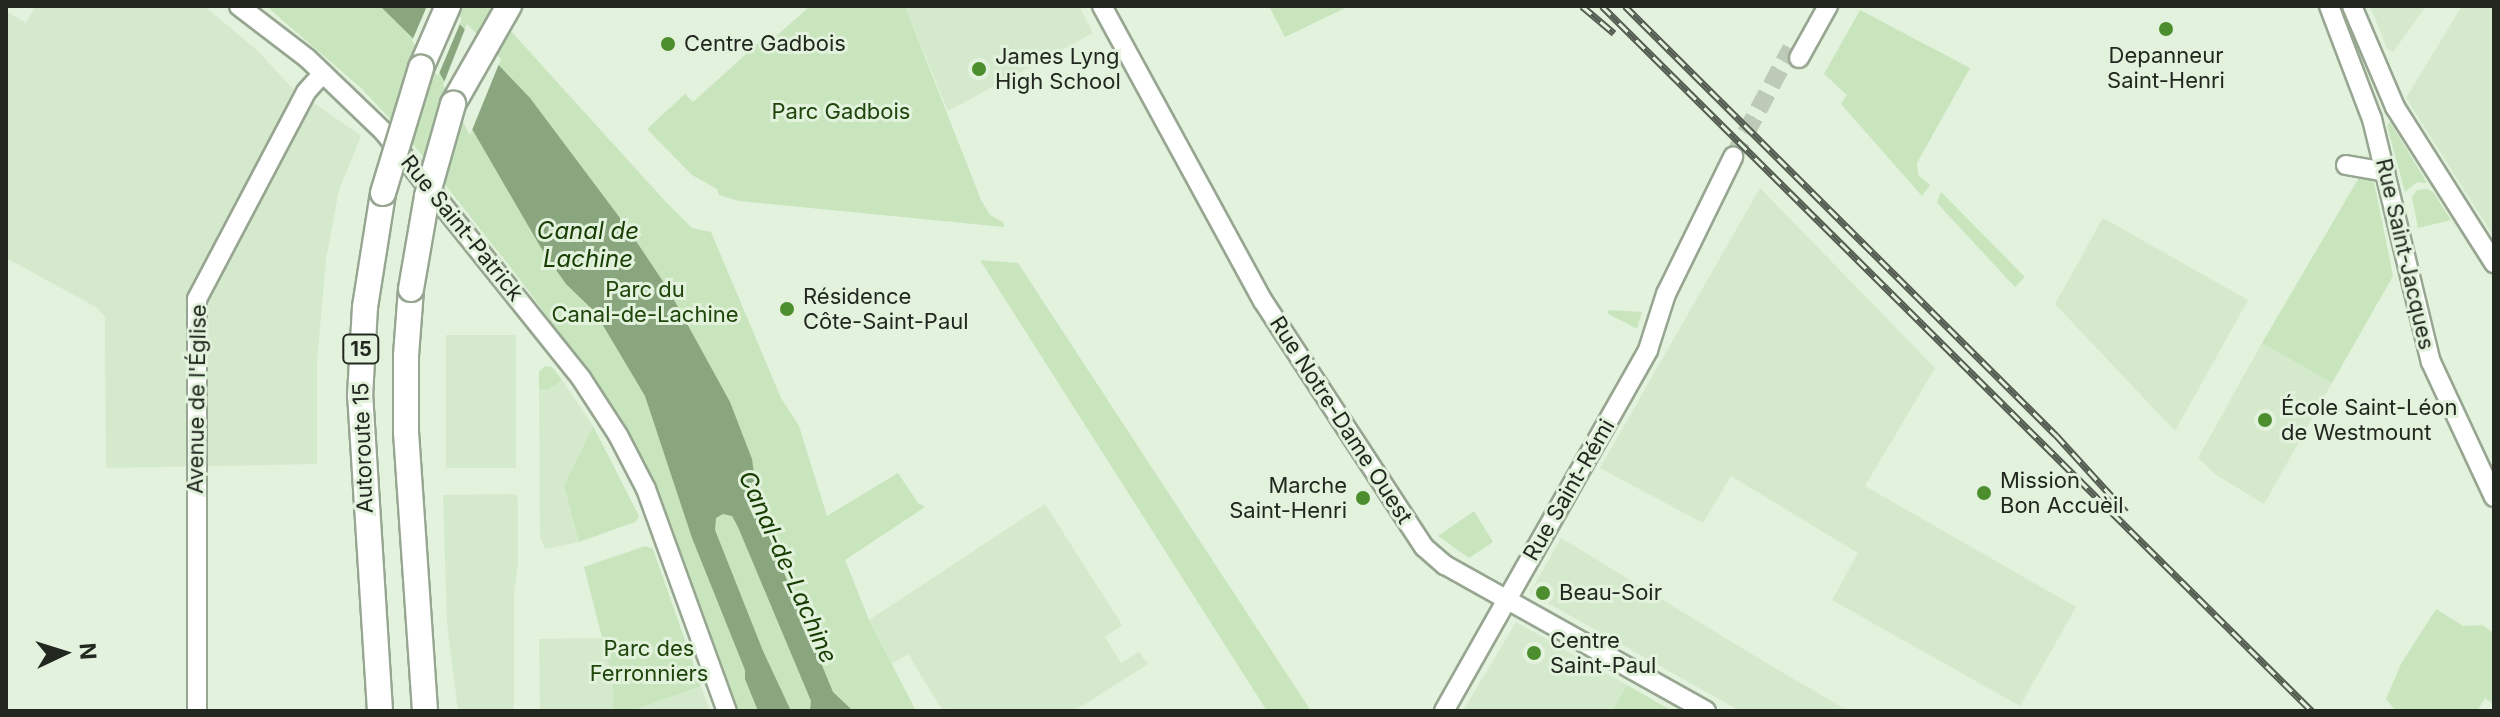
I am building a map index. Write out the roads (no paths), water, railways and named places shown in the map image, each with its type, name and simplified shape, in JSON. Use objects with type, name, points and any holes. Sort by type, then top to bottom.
[{"type":"highway","name":"15","points":[[453,104],[491,6]]},
{"type":"highway","points":[[453,104],[509,6]]},
{"type":"highway","name":"Autoroute 15","points":[[380,711],[365,507],[360,378],[372,248],[394,152],[444,13]]},
{"type":"highway","name":"Autoroute 15","points":[[425,711],[405,383],[410,300],[427,196],[453,104]]},
{"type":"main road","name":"Rue Saint-Patrick","points":[[239,6],[323,73],[415,167],[566,356],[603,411],[657,514],[727,711]]},
{"type":"main road","name":"Rue Notre-Dame Ouest","points":[[1102,6],[1263,301],[1419,541],[1439,561],[1706,711]]},
{"type":"main road","points":[[1816,6],[1795,54],[1828,6]]},
{"type":"main road","name":"Rue Saint-Jacques","points":[[2329,6],[2367,101],[2434,370],[2494,497]]},
{"type":"main road","points":[[2352,6],[2388,94],[2494,263]]},
{"type":"main road","name":"Avenue de l'Église","points":[[197,711],[197,299],[306,92],[323,73]]},
{"type":"main road","name":"Rue Saint-Rémi","points":[[1444,711],[1648,350],[1666,294],[1737,161]]},
{"type":"main road","points":[[2346,165],[2385,172]]},
{"type":"water","name":"Canal de Lachine","points":[[380,6],[441,6],[448,12],[530,98],[626,226],[668,289],[730,402],[752,459],[760,515],[833,692],[853,711],[810,711],[811,701],[738,527],[732,516],[723,514],[716,518],[715,530],[763,651],[791,711],[758,711],[745,679],[745,670],[692,538],[645,396],[595,312],[566,284],[544,253],[428,53]]},
{"type":"tunnel","points":[[1733,157],[1791,49]]},
{"type":"railway","points":[[1582,6],[1614,33]]},
{"type":"railway","points":[[1602,6],[2312,711]]},
{"type":"railway","points":[[1625,6],[2056,435],[2126,512]]},
{"type":"place","name":"Depanneur Saint-Henri","points":[[2166,29]]},
{"type":"place","name":"Centre Gadbois","points":[[668,44]]},
{"type":"place","name":"James Lyng High School","points":[[979,69]]},
{"type":"place","name":"Résidence Côte-Saint-Paul","points":[[787,309]]},
{"type":"place","name":"École Saint-Léon de Westmount","points":[[2265,420]]},
{"type":"place","name":"Mission Bon Accuèil","points":[[1984,493]]},
{"type":"place","name":"Marche Saint-Henri","points":[[1363,498]]},
{"type":"place","name":"Beau-Soir","points":[[1543,593]]},
{"type":"place","name":"Centre Saint-Paul","points":[[1534,653]]},
{"type":"park label","name":"Parc Gadbois","points":[[841,112]]},
{"type":"park label","name":"Parc du Canal-de-Lachine","points":[[645,302]]},
{"type":"park label","name":"Parc des Ferronniers","points":[[649,660]]},
{"type":"water label","name":"Canal-de-Lachine","points":[[788,567]]}]
